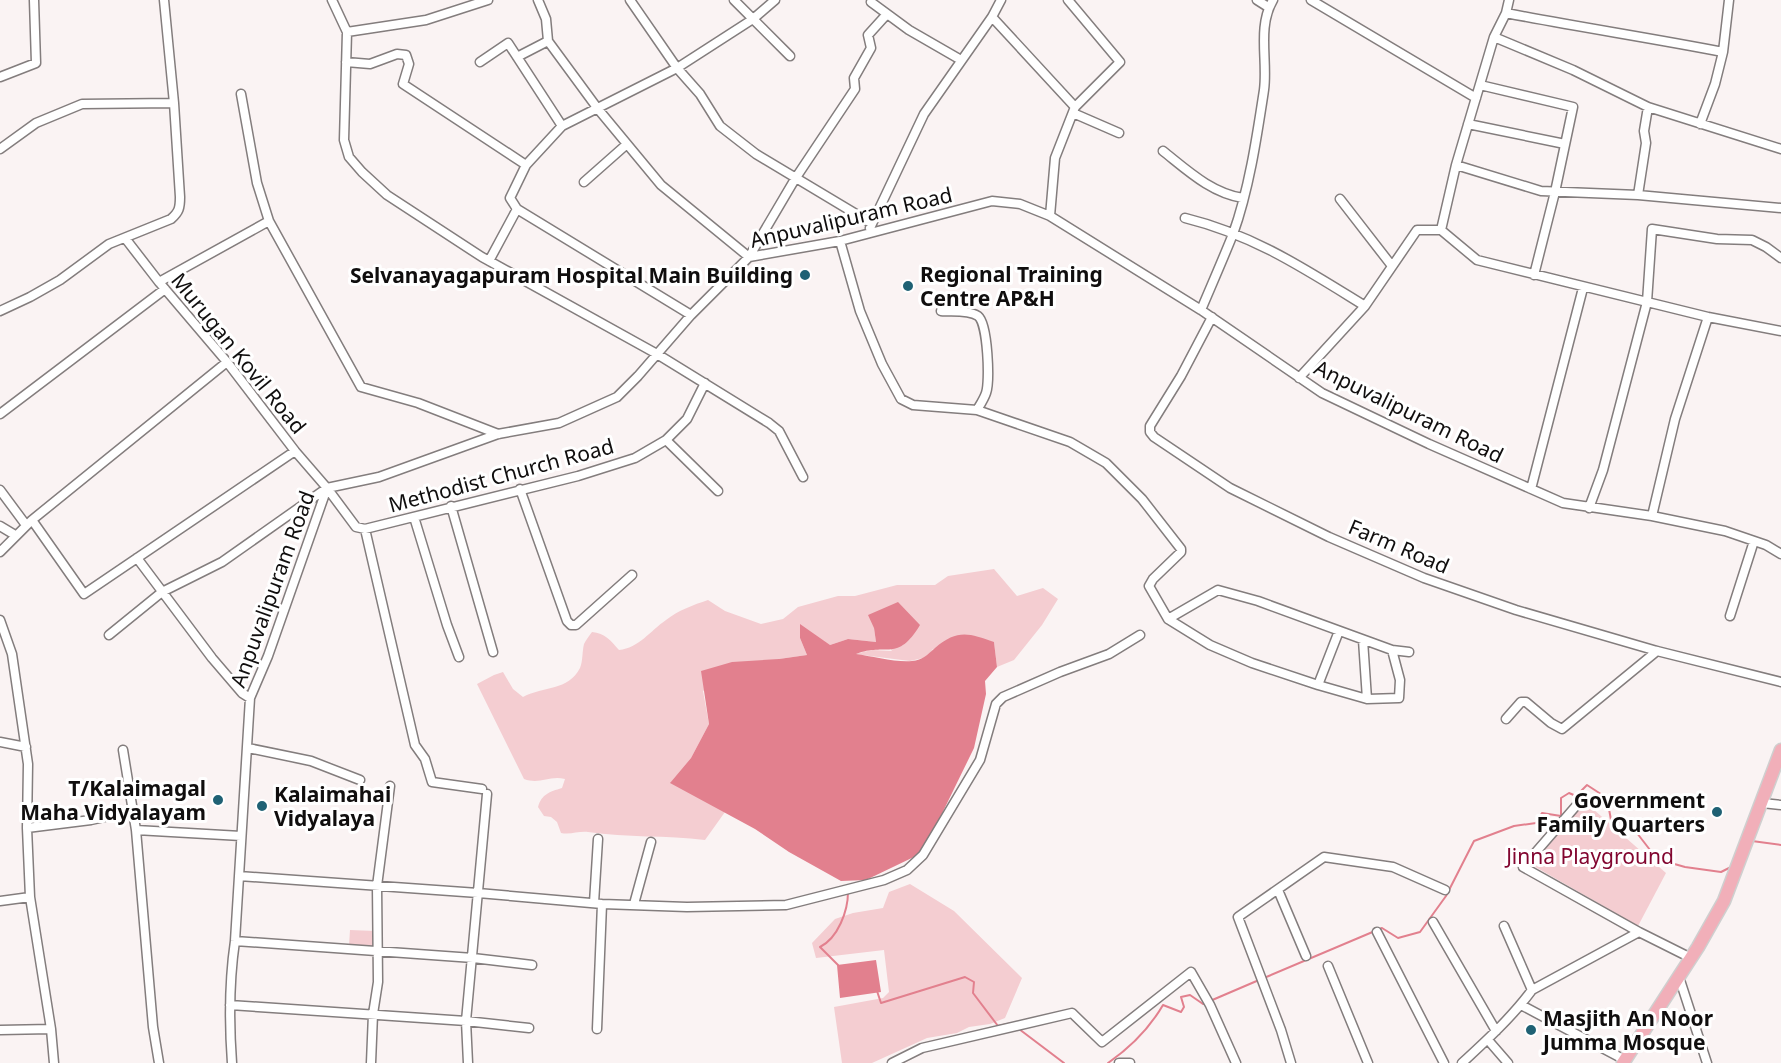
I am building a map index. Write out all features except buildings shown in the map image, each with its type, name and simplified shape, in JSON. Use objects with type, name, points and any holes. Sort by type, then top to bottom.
[{"type":"main road","points":[[1624,1062],[1691,958],[1724,901],[1746,848],[1781,750]]},
{"type":"street","points":[[0,77],[36,63],[34,0]]},
{"type":"street","points":[[0,311],[60,280],[110,244],[171,219],[177,214],[180,207],[174,103],[164,0]]},
{"type":"street","points":[[332,0],[347,32],[344,140],[349,157],[362,172],[387,195],[489,261],[657,354],[779,431],[803,477]]},
{"type":"street","points":[[347,32],[426,20],[488,0]]},
{"type":"street","points":[[538,0],[546,19],[548,41],[598,109],[661,185],[749,257],[795,179],[855,89],[854,78],[871,48],[868,35],[887,14]]},
{"type":"street","points":[[630,0],[720,126],[756,154],[870,228],[924,114],[1001,0]]},
{"type":"street","points":[[734,0],[790,56]]},
{"type":"street","points":[[691,315],[517,209],[510,198],[526,165],[562,126],[677,68],[753,19],[775,0]]},
{"type":"street","points":[[1050,216],[1055,158],[1074,110],[1120,62],[1068,0]]},
{"type":"street","points":[[1201,310],[1233,232],[1243,198],[1264,88],[1264,28],[1271,4],[1257,0]]},
{"type":"street","points":[[1311,0],[1476,98]]},
{"type":"street","points":[[1700,124],[1715,84],[1723,52],[1729,0]]},
{"type":"street","points":[[871,2],[909,30],[961,60]]},
{"type":"street","points":[[1441,230],[1456,165],[1505,4],[1596,31],[1647,37],[1723,52]]},
{"type":"street","points":[[992,16],[1074,110],[1119,133]]},
{"type":"street","points":[[1494,38],[1573,70],[1648,107],[1781,149]]},
{"type":"street","points":[[517,57],[548,41]]},
{"type":"street","points":[[480,62],[508,44],[562,126]]},
{"type":"street","points":[[346,62],[370,64],[397,54],[406,55],[409,64],[403,84],[526,165]]},
{"type":"street","points":[[1480,85],[1571,105],[1573,109],[1534,275]]},
{"type":"street","points":[[242,94],[257,183],[269,221],[361,387],[418,403],[498,434]]},
{"type":"street","points":[[0,149],[36,123],[82,104],[174,103]]},
{"type":"street","points":[[1638,195],[1646,143],[1644,131],[1648,107]]},
{"type":"street","points":[[1468,124],[1565,144]]},
{"type":"street","points":[[584,182],[627,144]]},
{"type":"street","points":[[1163,151],[1193,176],[1225,194],[1243,198]]},
{"type":"street","points":[[1456,165],[1540,191],[1638,195],[1781,208]]},
{"type":"street","points":[[1340,200],[1392,266]]},
{"type":"street","name":"Anpuvalipuram Road","points":[[232,1063],[231,969],[235,941],[250,698],[268,656],[327,488],[379,477],[498,434],[559,423],[617,398],[691,315],[749,257],[840,241],[870,228],[992,201],[1020,204],[1050,216],[1201,310],[1322,393],[1429,444],[1563,502],[1589,508],[1652,516],[1725,531],[1781,554]]},
{"type":"street","points":[[489,261],[517,209]]},
{"type":"street","points":[[1185,218],[1233,232],[1280,253],[1365,306]]},
{"type":"street","points":[[0,414],[162,285],[269,221]]},
{"type":"street","points":[[1589,508],[1603,470],[1647,302],[1652,229],[1717,239],[1752,240],[1781,258]]},
{"type":"street","points":[[1299,378],[1365,306],[1417,230],[1441,230],[1477,260],[1707,317],[1781,331]]},
{"type":"street","name":"Murugan Kovil Road","points":[[125,238],[327,488]]},
{"type":"street","points":[[840,241],[860,311],[882,364],[901,399],[913,405],[977,410],[1070,442],[1106,463],[1142,499],[1181,549],[1181,552],[1153,579],[1149,586],[1168,619],[1210,645],[1252,663],[1367,699],[1399,698],[1400,680],[1392,650]]},
{"type":"street","points":[[1531,489],[1583,288]]},
{"type":"street","points":[[941,311],[968,312],[978,316],[982,322],[987,354],[987,386],[977,410]]},
{"type":"street","name":"Farm Road","points":[[1212,317],[1181,376],[1150,426],[1150,432],[1154,437],[1230,488],[1329,537],[1424,578],[1516,610],[1657,651],[1781,682]]},
{"type":"street","points":[[1652,516],[1676,418],[1702,340],[1707,317]]},
{"type":"street","points":[[0,552],[29,522],[227,362]]},
{"type":"street","name":"Methodist Church Road","points":[[327,488],[356,527],[365,529],[578,476],[635,458],[666,440],[687,418],[705,383]]},
{"type":"street","points":[[666,440],[718,491]]},
{"type":"street","points":[[0,490],[29,522],[84,594],[295,450]]},
{"type":"street","points":[[109,634],[162,592],[222,562],[327,488]]},
{"type":"street","points":[[520,489],[567,621],[572,625],[576,625],[632,575]]},
{"type":"street","points":[[451,506],[493,652]]},
{"type":"street","points":[[414,517],[459,657]]},
{"type":"street","points":[[0,526],[15,535]]},
{"type":"street","points":[[365,529],[415,745],[425,759],[432,782],[485,792],[466,1021],[468,1063]]},
{"type":"street","points":[[1730,616],[1754,541]]},
{"type":"street","points":[[137,558],[212,658],[242,693],[250,698]]},
{"type":"street","points":[[1168,619],[1218,590],[1258,600],[1392,650],[1409,652]]},
{"type":"street","points":[[0,620],[12,654],[26,747],[30,897],[51,1029],[54,1063]]},
{"type":"street","points":[[1318,685],[1340,631]]},
{"type":"street","points":[[239,876],[598,903],[687,907],[786,905],[884,880],[907,870],[923,855],[980,760],[996,704],[1003,698],[1060,672],[1109,654],[1140,635]]},
{"type":"street","points":[[1363,640],[1367,699]]},
{"type":"street","points":[[1506,718],[1521,702],[1526,702],[1551,723],[1562,729],[1657,651]]},
{"type":"street","points":[[0,742],[26,747]]},
{"type":"street","points":[[248,748],[311,761],[360,780]]},
{"type":"street","points":[[123,750],[136,830],[153,1027],[159,1063]]},
{"type":"street","points":[[371,1063],[373,1014],[378,982],[377,886],[390,786]]},
{"type":"street","points":[[1582,799],[1523,867],[1639,932],[1691,958]]},
{"type":"street","points":[[1762,803],[1781,805]]},
{"type":"street","points":[[27,828],[91,820],[132,811]]},
{"type":"street","points":[[136,830],[241,836]]},
{"type":"street","points":[[597,1029],[598,839]]},
{"type":"street","points":[[634,904],[651,842]]},
{"type":"street","points":[[1291,1063],[1238,917],[1324,857],[1393,867],[1445,890]]},
{"type":"street","points":[[1278,890],[1306,956]]},
{"type":"street","points":[[0,901],[30,897]]},
{"type":"street","points":[[1433,922],[1496,1031]]},
{"type":"street","points":[[1504,926],[1532,990]]},
{"type":"street","points":[[1377,932],[1444,1063]]},
{"type":"street","points":[[1462,1063],[1488,1040],[1532,990],[1639,932]]},
{"type":"street","points":[[235,941],[473,958],[532,965]]},
{"type":"street","points":[[1328,966],[1368,1063]]},
{"type":"street","points":[[892,1063],[922,1048],[1072,1013],[1102,1042],[1191,972],[1208,1002],[1236,1063]]},
{"type":"street","points":[[1679,977],[1707,1063]]},
{"type":"street","points":[[230,1005],[466,1021],[529,1028]]},
{"type":"street","points":[[1521,1005],[1624,1062]]},
{"type":"street","points":[[0,1030],[51,1029]]},
{"type":"street","points":[[1488,1040],[1508,1063]]},
{"type":"street","points":[[1119,1063],[1130,1063]]},
{"type":"green space","points":[[994,569],[1017,596],[1043,588],[1058,599],[1042,625],[1014,660],[997,667],[994,642],[933,649],[927,657],[910,661],[854,654],[872,650],[892,651],[874,628],[876,642],[848,639],[830,645],[800,638],[807,655],[779,659],[703,691],[709,724],[691,758],[671,782],[725,812],[705,840],[588,832],[561,833],[557,822],[551,817],[544,816],[538,807],[547,794],[562,788],[565,779],[530,781],[524,779],[477,684],[503,672],[513,689],[523,697],[562,684],[569,681],[580,668],[584,644],[592,632],[604,636],[619,650],[626,649],[638,643],[676,613],[708,600],[725,611],[761,624],[783,619],[798,607],[838,596],[855,596],[897,585],[935,585],[948,576]]},
{"type":"green space","name":"Jinna Playground","points":[[1585,802],[1666,873],[1638,926],[1532,865]]},
{"type":"green space","points":[[910,884],[954,911],[1022,978],[1005,1018],[990,1024],[969,1027],[957,1033],[927,1038],[872,1063],[842,1063],[834,1007],[883,998],[889,992],[884,950],[816,958],[812,943],[835,919],[853,913],[883,908],[889,892]]},
{"type":"green space","points":[[350,930],[375,931],[374,947],[349,946]]},
{"type":"shaded area","points":[[898,602],[920,625],[912,637],[898,648],[856,654],[899,661],[916,660],[925,657],[950,638],[963,634],[994,642],[997,667],[985,681],[986,694],[974,748],[933,832],[918,855],[866,880],[841,881],[789,852],[755,829],[670,783],[691,758],[709,724],[701,671],[732,662],[807,655],[800,638],[800,624],[830,645],[848,639],[876,642],[874,628],[868,615]]},
{"type":"shaded area","points":[[876,960],[881,992],[840,998],[837,965]]},
{"type":"waterway","points":[[1264,978],[1382,928],[1398,938],[1420,932],[1446,896],[1474,841],[1514,826],[1536,823],[1542,813],[1561,816],[1561,798],[1569,793],[1576,796],[1587,785],[1607,798],[1611,820],[1630,824],[1657,859],[1685,867],[1721,872],[1731,867]]},
{"type":"waterway","points":[[1752,841],[1781,845]]},
{"type":"waterway","points":[[838,965],[820,947],[837,931],[846,907],[848,892]]},
{"type":"waterway","points":[[877,991],[881,1003],[965,977],[974,982],[973,993],[998,1026],[1012,1023]]},
{"type":"waterway","points":[[1108,1063],[1139,1037],[1163,1005],[1181,1012],[1184,1007],[1181,997],[1190,995],[1203,1004],[1259,980]]},
{"type":"waterway","points":[[1019,1029],[1064,1063]]},
{"type":"place","name":"Selvanayagapuram Hospital Main Building","points":[[805,275]]},
{"type":"place","name":"Regional Training Centre AP&H","points":[[908,286]]},
{"type":"place","name":"T/Kalaimagal Maha Vidyalayam","points":[[218,800]]},
{"type":"place","name":"Kalaimahai Vidyalaya","points":[[262,806]]},
{"type":"place","name":"Government Family Quarters","points":[[1717,812]]},
{"type":"place","name":"Masjith An Noor Jumma Mosque","points":[[1531,1030]]}]
